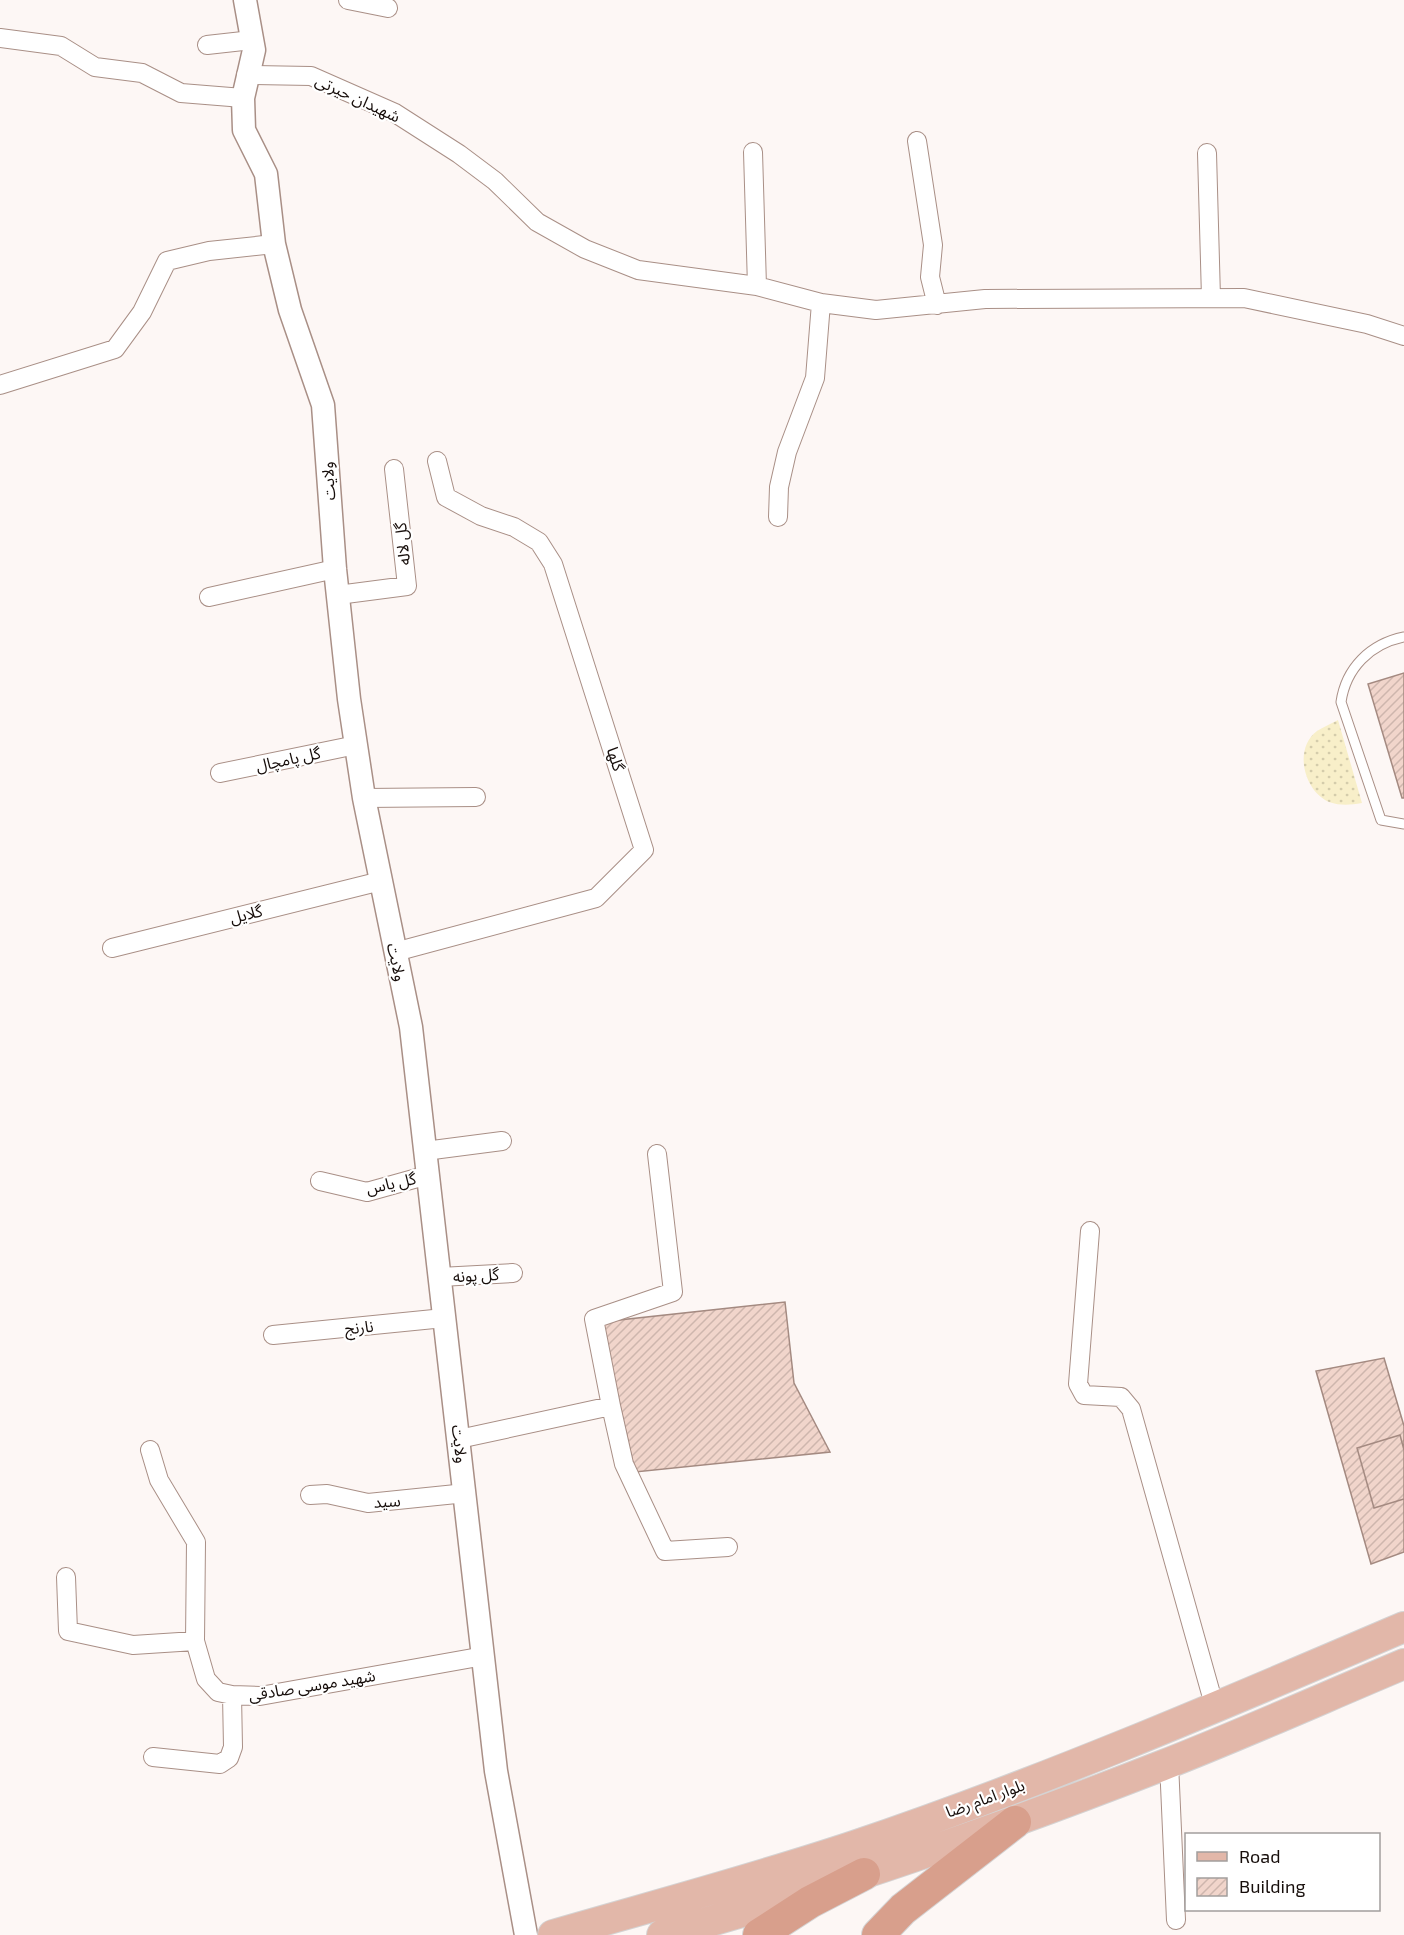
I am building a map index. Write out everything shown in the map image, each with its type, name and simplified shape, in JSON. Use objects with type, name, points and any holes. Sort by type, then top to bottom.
[{"type":"highway","points":[[878,1935],[903,1909],[1015,1822]]},
{"type":"highway","points":[[759,1935],[810,1902],[864,1874]]},
{"type":"main road","name":"بلوار امام رضا","points":[[553,1935],[855,1845],[1004,1792],[1215,1708],[1404,1627]]},
{"type":"main road","name":"بلوار امام رضا","points":[[662,1935],[864,1874],[1015,1822],[1169,1763],[1404,1664]]},
{"type":"street","name":"ولایت","points":[[245,0],[254,50],[246,75],[243,98],[244,130],[266,174],[274,244],[290,309],[323,405],[335,569],[356,745],[364,798],[411,1026],[496,1772],[526,1935]]},
{"type":"street","points":[[348,0],[388,8]]},
{"type":"street","points":[[0,38],[60,46],[95,67],[142,74],[181,93],[243,98]]},
{"type":"street","points":[[207,45],[252,40]]},
{"type":"street","name":"شهیدان حیرتی","points":[[246,75],[311,76],[394,113],[459,154],[495,181],[537,222],[585,249],[638,270],[757,286],[821,303],[876,310],[985,299],[1244,298],[1366,324],[1404,336]]},
{"type":"street","points":[[917,141],[933,245],[930,277],[937,305]]},
{"type":"street","points":[[753,152],[757,286]]},
{"type":"street","points":[[1207,153],[1211,298]]},
{"type":"street","points":[[0,385],[115,350],[142,312],[167,261],[208,250],[274,244]]},
{"type":"street","points":[[778,517],[779,487],[787,453],[815,378],[821,303]]},
{"type":"street","name":"گلها","points":[[395,952],[596,898],[644,850],[553,564],[539,542],[514,527],[481,516],[446,497],[437,461]]},
{"type":"street","name":"گل لاله","points":[[338,595],[407,586],[394,469]]},
{"type":"street","points":[[209,597],[335,569]]},
{"type":"street","name":"گل پامچال","points":[[220,773],[356,745]]},
{"type":"street","points":[[364,798],[476,797]]},
{"type":"street","name":"گلایل","points":[[112,948],[381,881]]},
{"type":"street","points":[[425,1151],[502,1141]]},
{"type":"street","points":[[657,1154],[673,1292],[594,1319],[610,1406],[624,1464],[665,1551],[728,1547]]},
{"type":"street","name":"گل یاس","points":[[320,1181],[367,1192],[428,1175]]},
{"type":"street","points":[[1090,1231],[1078,1383],[1084,1395],[1121,1397],[1131,1409],[1215,1708]]},
{"type":"street","name":"گل پونه","points":[[440,1277],[513,1273]]},
{"type":"street","name":"نارنج","points":[[273,1335],[444,1318]]},
{"type":"street","points":[[459,1439],[610,1406]]},
{"type":"street","name":"شهید موسی صادقی","points":[[150,1450],[159,1480],[196,1542],[195,1641],[206,1679],[218,1692],[260,1696],[484,1656]]},
{"type":"street","name":"سید","points":[[310,1495],[327,1494],[368,1503],[466,1493]]},
{"type":"street","points":[[66,1577],[68,1631],[133,1645],[195,1641]]},
{"type":"street","points":[[153,1757],[220,1764],[229,1758],[233,1747],[232,1695]]},
{"type":"street","points":[[1169,1763],[1176,1920]]},
{"type":"lane","points":[[1404,637],[1375,648],[1355,664],[1343,687],[1341,702],[1381,820],[1404,824]]},
{"type":"sand","points":[[1338,720],[1362,803],[1338,804],[1320,797],[1313,789],[1305,769],[1305,748],[1310,739],[1317,731]]},
{"type":"building","points":[[1404,673],[1404,798],[1402,798],[1368,684]]},
{"type":"building","points":[[785,1302],[794,1383],[830,1452],[635,1472],[601,1322]]},
{"type":"building","points":[[1384,1358],[1404,1426],[1404,1552],[1371,1564],[1316,1371]]},
{"type":"building","points":[[1400,1435],[1404,1450],[1404,1499],[1374,1508],[1357,1448]]}]
